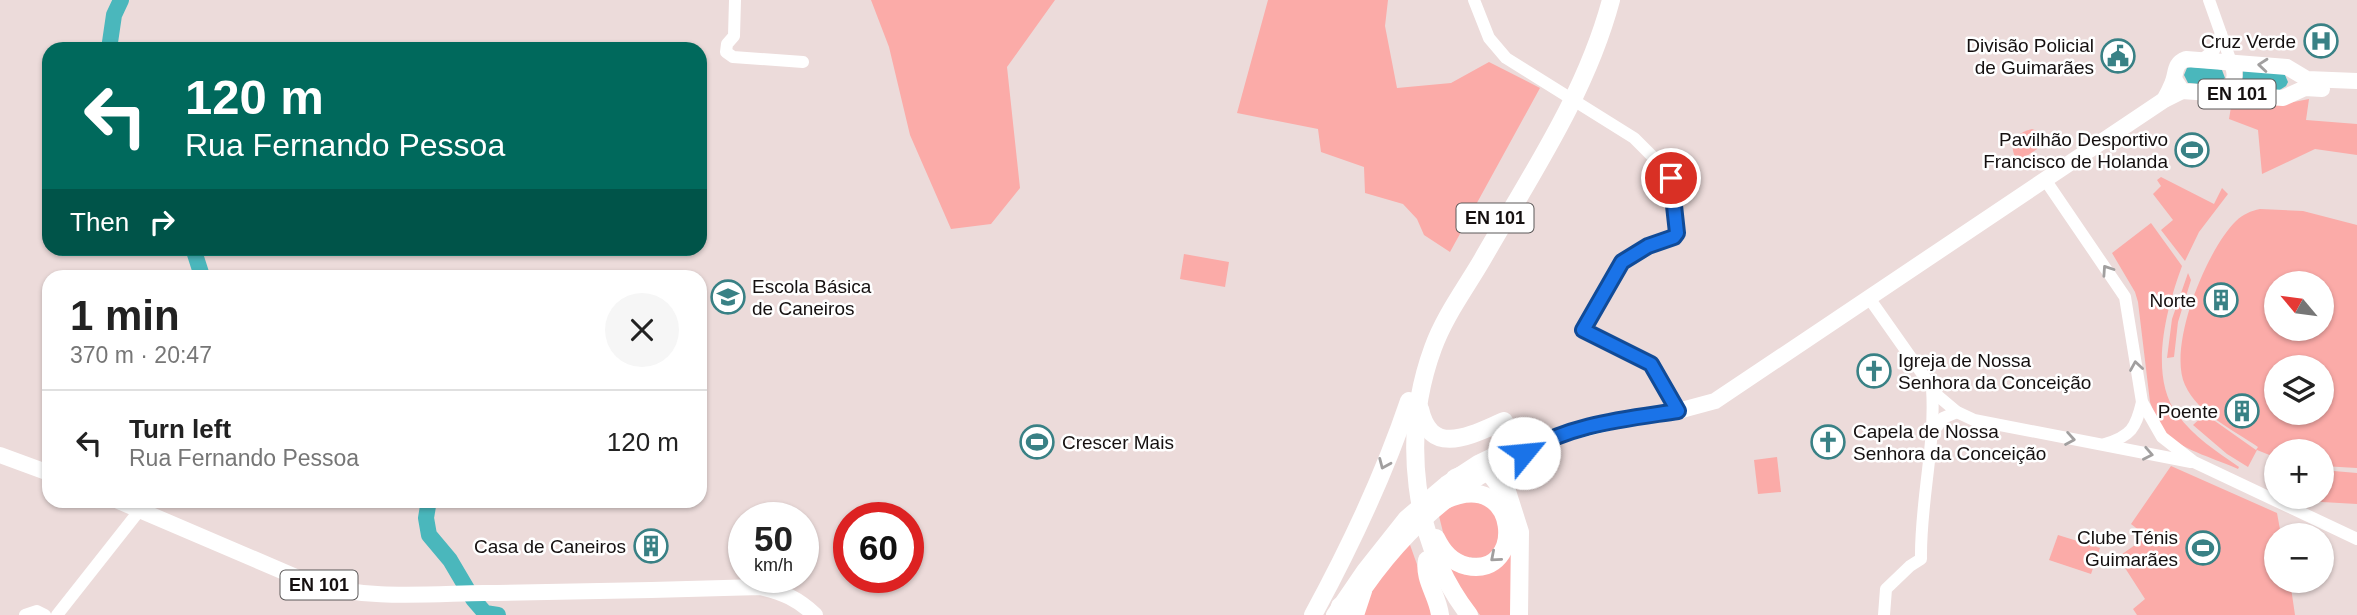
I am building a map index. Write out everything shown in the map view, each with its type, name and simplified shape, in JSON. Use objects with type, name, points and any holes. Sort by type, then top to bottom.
[{"type":"highway","name":"EN 101","points":[[1414,401],[1417,363],[1431,329],[1566,94],[1595,26],[1602,0]]},
{"type":"highway","name":"EN 101","points":[[1457,615],[1440,587],[1412,482],[1405,441],[1414,401],[1440,332],[1574,101],[1603,29],[1611,0]]},
{"type":"highway","points":[[1414,401],[1425,426],[1434,436],[1442,438],[1458,439],[1469,436],[1504,421]]},
{"type":"highway","points":[[1313,615],[1351,541],[1414,401]]},
{"type":"highway","points":[[1516,457],[1508,469],[1505,485],[1517,520],[1521,545],[1519,615]]},
{"type":"highway","points":[[1455,478],[1478,469],[1488,471],[1511,505]]},
{"type":"highway","name":"EN 101","points":[[1412,482],[1413,519],[1431,557],[1469,615]]},
{"type":"highway","points":[[1427,531],[1435,536],[1447,555],[1463,565],[1483,566],[1501,554],[1508,537],[1508,528],[1500,506],[1486,496],[1476,494],[1462,494],[1445,500]]},
{"type":"highway","points":[[1431,557],[1425,571],[1438,601],[1440,615]]},
{"type":"highway","points":[[1343,613],[1363,590]]},
{"type":"main road","name":"EN 101","points":[[2178,85],[2175,67],[2186,59],[2287,67],[2307,79],[2357,81]]},
{"type":"main road","points":[[2225,93],[2234,82],[2235,74],[2231,62]]},
{"type":"main road","points":[[2291,94],[2295,82],[2293,71]]},
{"type":"main road","name":"EN 101","points":[[2178,85],[2225,93],[2283,98],[2305,88],[2357,92]]},
{"type":"main road","name":"EN 101","points":[[1343,613],[1364,571],[1406,518],[1455,478],[1496,454],[1620,420],[1678,411],[1715,401],[2046,181],[2164,100],[2178,85]]},
{"type":"main road","name":"EN 101","points":[[1363,590],[1406,537],[1445,500],[1488,471],[1543,441]]},
{"type":"main road","points":[[0,455],[42,470]]},
{"type":"main road","name":"EN 101","points":[[133,508],[310,583],[333,590],[359,593],[455,594],[760,587],[780,591],[797,599],[815,615]]},
{"type":"street","points":[[735,0],[734,36],[727,44],[726,52],[733,57],[803,62]]},
{"type":"street","points":[[1474,0],[1489,38],[1506,58],[1634,138],[1667,170],[1674,188],[1677,233],[1674,237],[1648,246],[1622,262],[1583,330],[1651,364],[1678,411]]},
{"type":"street","points":[[2209,0],[2231,62]]},
{"type":"street","points":[[2203,59],[2214,50],[2221,34]]},
{"type":"street","points":[[2046,181],[2125,297],[2142,402],[2162,437],[2194,462],[2357,539]]},
{"type":"street","points":[[1869,299],[1938,396],[1957,412],[1974,421],[2194,462]]},
{"type":"street","points":[[1884,615],[1886,589],[1921,559],[1921,532],[1933,432],[1932,387]]},
{"type":"street","points":[[2101,445],[2118,440],[2131,432],[2138,420],[2142,402]]},
{"type":"street","points":[[1933,432],[1943,418],[1957,412]]},
{"type":"street","points":[[57,615],[139,511]]},
{"type":"street","points":[[25,615],[37,611],[45,615]]},
{"type":"shaded area","points":[[871,0],[1055,0],[1007,67],[1020,188],[991,224],[951,229],[910,135],[889,47]]},
{"type":"shaded area","points":[[1268,0],[1388,0],[1385,26],[1397,88],[1451,83],[1489,62],[1540,88],[1450,252],[1424,235],[1417,219],[1403,204],[1365,193],[1364,167],[1321,152],[1318,129],[1237,113]]},
{"type":"shaded area","points":[[2309,99],[2306,120],[2357,124],[2357,155],[2315,149],[2262,174],[2258,130],[2229,119],[2232,101],[2278,105]]},
{"type":"shaded area","points":[[2032,129],[2045,134],[2050,140],[2018,162],[2013,151],[2014,141]]},
{"type":"shaded area","points":[[2161,177],[2214,204],[2222,188],[2228,194],[2199,232],[2185,261],[2161,230],[2173,220],[2153,194],[2161,186],[2157,180]]},
{"type":"shaded area","points":[[2260,209],[2303,211],[2357,225],[2357,468],[2334,467],[2334,439],[2264,439],[2264,453],[2257,450],[2248,467],[2227,454],[2193,425],[2205,414],[2256,450],[2258,447],[2199,405],[2185,385],[2181,368],[2181,347],[2186,323],[2202,275],[2225,234],[2247,213]]},
{"type":"shaded area","points":[[2151,223],[2182,266],[2163,341],[2163,380],[2168,398],[2191,430],[2239,467],[2238,469],[2192,450],[2168,436],[2159,425],[2150,402],[2138,302],[2112,253]]},
{"type":"shaded area","points":[[1184,254],[1229,262],[1225,287],[1180,279]]},
{"type":"shaded area","points":[[2188,273],[2191,280],[2178,322],[2174,357],[2167,358],[2172,319]]},
{"type":"shaded area","points":[[1777,457],[1781,492],[1758,494],[1754,460]]},
{"type":"shaded area","name":"Clube Ténis Guimarães","points":[[2171,466],[2277,513],[2279,523],[2264,523],[2264,593],[2292,593],[2295,615],[2137,615],[2133,609],[2145,599],[2118,557],[2145,535],[2131,524]]},
{"type":"shaded area","points":[[2334,471],[2357,473],[2357,504],[2334,503]]},
{"type":"shaded area","points":[[1460,499],[1489,504],[1504,533],[1488,558],[1461,557],[1445,540],[1438,512]]},
{"type":"shaded area","points":[[1513,519],[1515,615],[1480,615],[1461,591],[1445,562],[1479,571]]},
{"type":"shaded area","points":[[2058,535],[2100,548],[2091,574],[2049,560]]},
{"type":"shaded area","points":[[1409,542],[1435,615],[1359,615],[1361,603]]},
{"type":"water","points":[[2187,68],[2222,70],[2225,78],[2216,85],[2188,83],[2184,75]]},
{"type":"water","points":[[2243,70],[2281,73],[2288,82],[2278,91],[2242,88]]},
{"type":"waterway","points":[[110,42],[114,15],[121,0]]},
{"type":"waterway","points":[[196,256],[200,270]]},
{"type":"waterway","points":[[428,508],[426,518],[429,535],[450,560],[473,599],[485,613],[498,615]]},
{"type":"place","name":"Cruz Verde","points":[[2321,41]]},
{"type":"place","name":"Divisão Policial de Guimarães","points":[[2118,56]]},
{"type":"place","name":"Pavilhão Desportivo Francisco de Holanda","points":[[2192,150]]},
{"type":"place","name":"Escola Básica de Caneiros","points":[[728,297]]},
{"type":"place","name":"Norte","points":[[2221,300]]},
{"type":"place","name":"Igreja de Nossa Senhora da Conceição","points":[[1874,371]]},
{"type":"place","name":"Poente","points":[[2242,411]]},
{"type":"place","name":"Crescer Mais","points":[[1037,442]]},
{"type":"place","name":"Capela de Nossa Senhora da Conceição","points":[[1828,442]]},
{"type":"place","name":"Casa de Caneiros","points":[[651,546]]},
{"type":"place","name":"Clube Ténis Guimarães","points":[[2203,548]]},
{"type":"route","points":[[1524,453],[1543,441],[1568,433],[1620,420],[1678,411],[1651,364],[1583,330],[1618,266],[1648,246],[1669,240],[1677,233],[1671,178]]}]
